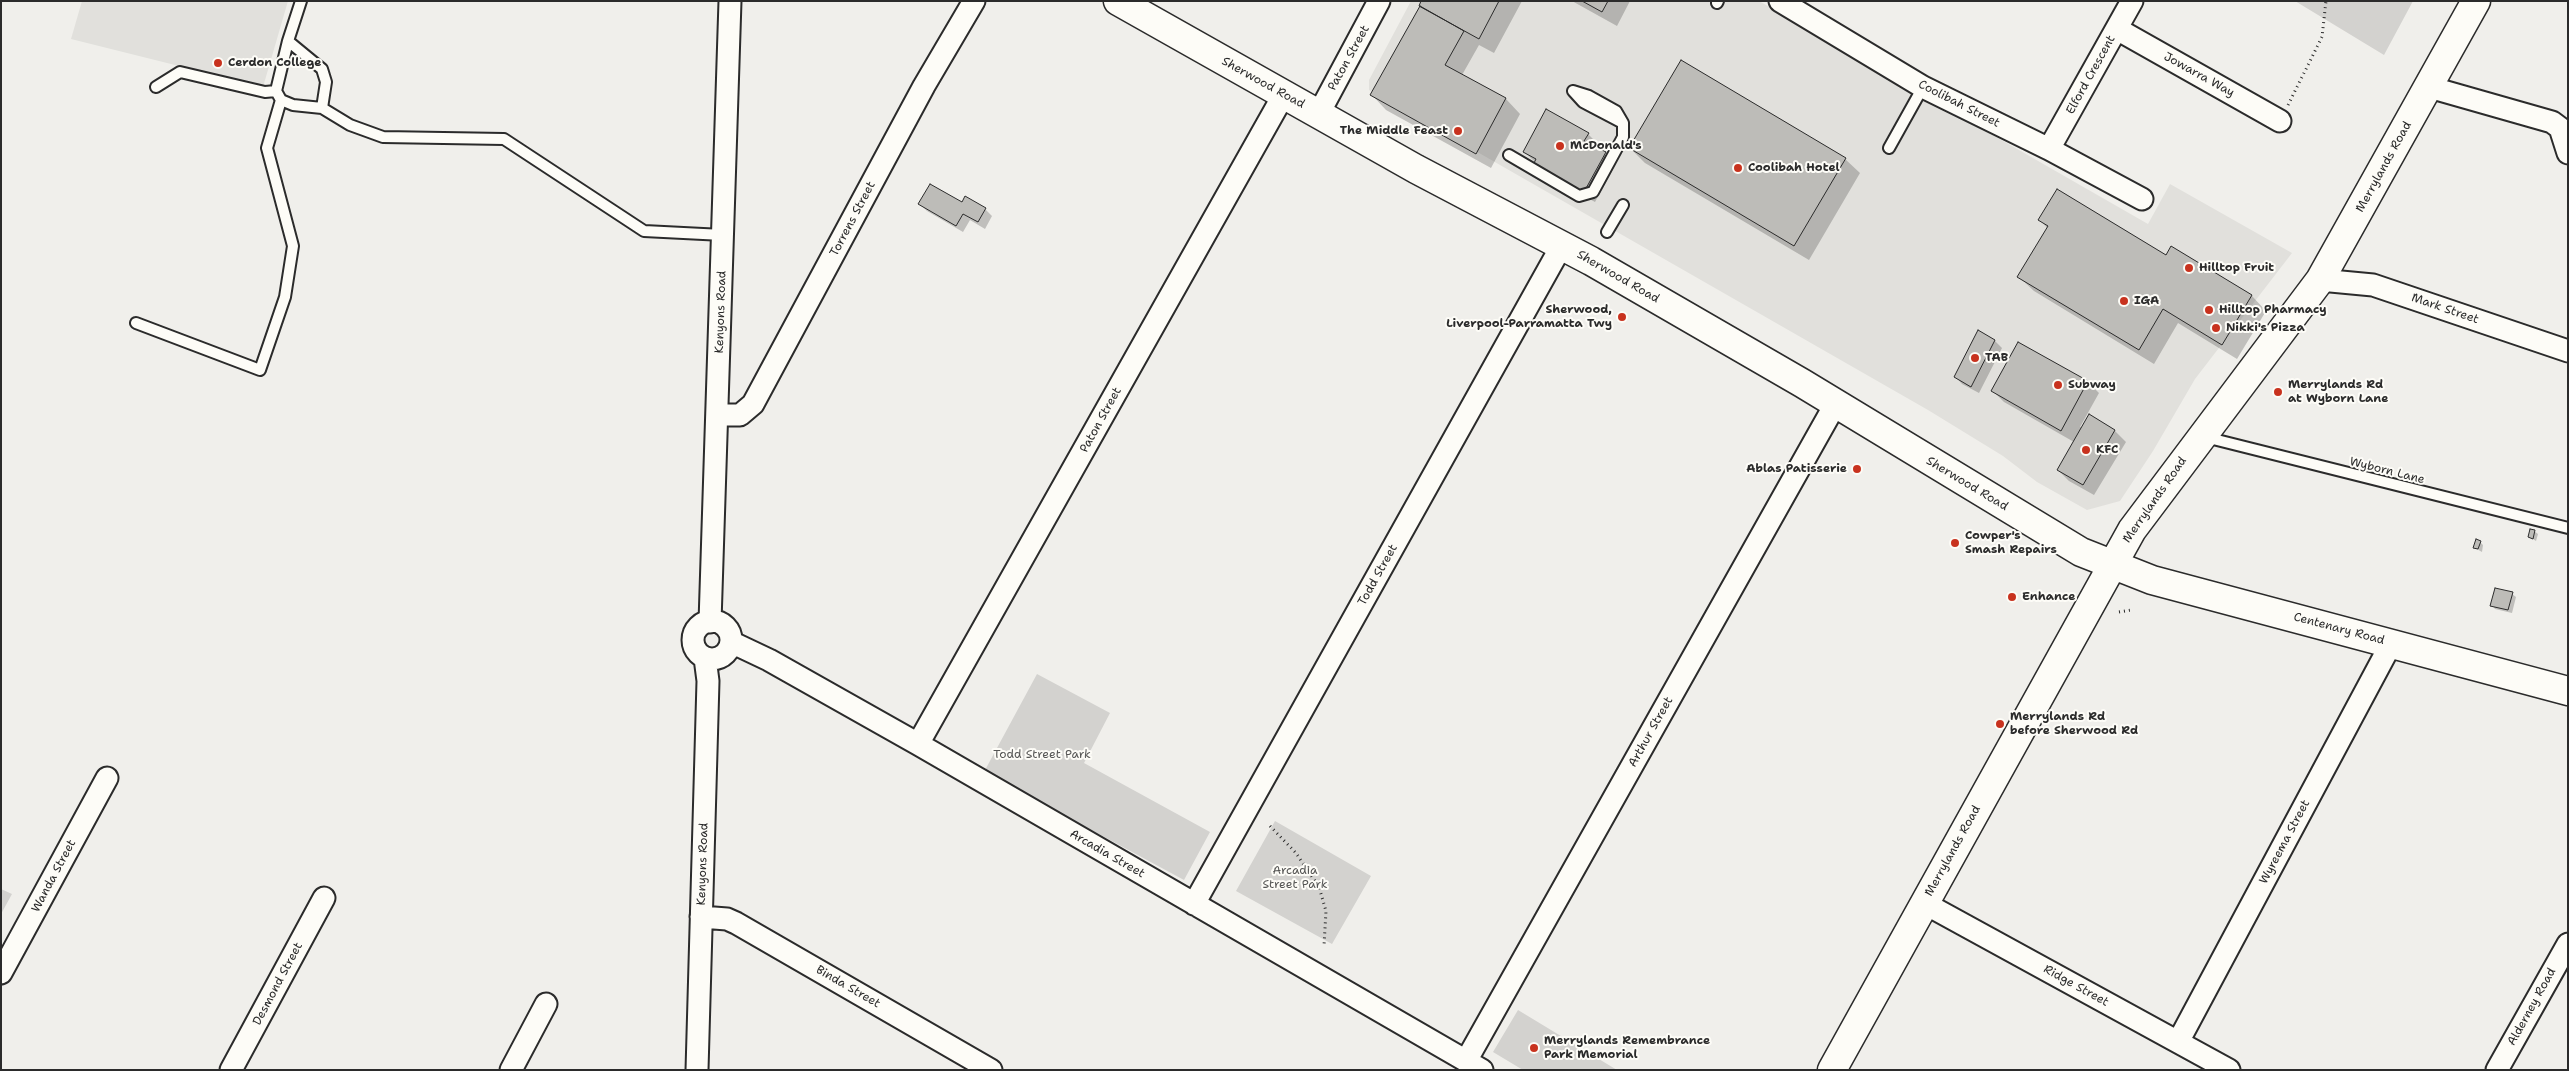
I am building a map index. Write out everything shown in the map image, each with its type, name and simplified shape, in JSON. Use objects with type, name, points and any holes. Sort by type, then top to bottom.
[{"type":"main road","name":"Sherwood Road","points":[[1118,1],[1318,115],[1562,245],[1836,403],[2081,552],[2112,564]]},
{"type":"main road","name":"Merrylands Road","points":[[1832,1070],[2132,530],[2320,280],[2476,1]]},
{"type":"main road","name":"Centenary Road","points":[[2112,564],[2152,580],[2392,642],[2568,691]]},
{"type":"street","name":"Kenyons Road","points":[[710,622],[730,1]]},
{"type":"street","name":"Torrens Street","points":[[718,415],[740,415],[753,404],[924,86],[974,1]]},
{"type":"street","name":"Paton Street","points":[[1318,115],[1379,1]]},
{"type":"street","name":"Coolibah Street","points":[[1780,1],[1923,87],[2049,149],[2142,198]]},
{"type":"street","name":"Elford Crescent","points":[[2049,149],[2132,1]]},
{"type":"street","name":"Jowarra Way","points":[[2117,29],[2280,121]]},
{"type":"street","points":[[2429,87],[2552,122],[2560,128],[2568,153]]},
{"type":"street","name":"Paton Street","points":[[918,744],[1284,96]]},
{"type":"street","name":"Todd Street","points":[[1194,904],[1562,245]]},
{"type":"street","name":"Mark Street","points":[[2320,280],[2373,285],[2568,351]]},
{"type":"street","name":"Arthur Street","points":[[1474,1065],[1836,403]]},
{"type":"street","points":[[710,622],[716,622],[725,627],[729,632],[731,642],[729,649],[722,656],[712,659],[706,658],[696,650],[694,638],[699,627],[710,622]]},
{"type":"street","name":"Arcadia Street","points":[[731,642],[769,660],[918,744],[1474,1065]]},
{"type":"street","name":"Wyreema Street","points":[[2178,1042],[2392,642]]},
{"type":"street","name":"Kenyons Road","points":[[696,1070],[708,682],[706,658]]},
{"type":"street","name":"Wanda Street","points":[[1,973],[107,778]]},
{"type":"street","name":"Desmond Street","points":[[231,1070],[324,898]]},
{"type":"street","name":"Ridge Street","points":[[1924,902],[2229,1070]]},
{"type":"street","name":"Binda Street","points":[[701,917],[718,918],[736,923],[991,1070]]},
{"type":"street","name":"Alderney Road","points":[[2497,1070],[2568,944]]},
{"type":"street","points":[[512,1070],[546,1004]]},
{"type":"lane","points":[[301,1],[288,40],[276,91],[281,100],[292,105],[322,108],[350,125],[383,137],[504,139],[644,231],[723,236]]},
{"type":"lane","points":[[288,40],[322,69],[326,82],[322,108]]},
{"type":"lane","points":[[156,87],[180,72],[265,92],[276,91]]},
{"type":"lane","points":[[1889,148],[1923,87]]},
{"type":"lane","points":[[1509,155],[1579,196],[1593,192],[1622,138],[1623,123],[1616,111],[1590,96],[1573,91]]},
{"type":"lane","points":[[136,323],[260,370],[285,297],[293,246],[267,148],[281,100]]},
{"type":"lane","points":[[1607,232],[1623,205]]},
{"type":"lane","name":"Wyborn Lane","points":[[2201,436],[2568,528]]},
{"type":"path","points":[[2280,121],[2322,37],[2326,1]]},
{"type":"path","points":[[2119,612],[2131,610]]},
{"type":"path","points":[[1270,826],[1296,853],[1319,887],[1326,911],[1324,946]]},
{"type":"shaded area","name":"Cerdon College","points":[[82,1],[288,1],[263,87],[71,39]]},
{"type":"shaded area","points":[[1411,1],[1759,1],[2148,224],[2170,184],[2292,253],[2195,379],[2153,451],[2120,501],[2087,510],[2037,482],[2003,456],[1928,410],[1369,90],[1369,80]]},
{"type":"green space","points":[[2295,1],[2413,1],[2384,55]]},
{"type":"green space","name":"Todd Street Park","points":[[1037,674],[1110,713],[1084,763],[1210,832],[1184,880],[984,772]]},
{"type":"green space","name":"Arcadia Street Park","points":[[1275,821],[1371,876],[1332,944],[1236,891]]},
{"type":"green space","points":[[1,889],[12,894],[1,914]]},
{"type":"green space","points":[[1518,1010],[1617,1070],[1523,1070],[1493,1052]]},
{"type":"building","points":[[1421,1],[1499,1],[1479,39],[1419,6]]},
{"type":"building","points":[[1582,1],[1608,1],[1602,12]]},
{"type":"building","points":[[1420,6],[1464,31],[1445,65],[1506,98],[1476,154],[1370,95]]},
{"type":"building","points":[[1681,60],[1846,158],[1794,246],[1629,148]]},
{"type":"building","name":"McDonald's","points":[[1546,109],[1589,133],[1584,141],[1606,152],[1584,192],[1533,165],[1536,159],[1523,152]]},
{"type":"building","points":[[930,184],[962,202],[965,196],[986,208],[978,222],[963,214],[956,226],[918,204]]},
{"type":"building","points":[[2057,189],[2166,255],[2171,246],[2252,295],[2222,345],[2163,309],[2139,350],[2017,277],[2048,226],[2038,220]]},
{"type":"building","name":"TAB","points":[[1978,330],[1995,340],[1971,387],[1954,377]]},
{"type":"building","points":[[2018,342],[2088,381],[2061,431],[1991,391]]},
{"type":"building","name":"KFC","points":[[2089,414],[2115,430],[2083,485],[2057,470]]},
{"type":"building","points":[[2530,529],[2535,530],[2533,539],[2528,537]]},
{"type":"building","points":[[2476,539],[2481,541],[2478,549],[2473,548]]},
{"type":"building","points":[[2495,588],[2513,592],[2508,610],[2490,606]]},
{"type":"place","name":"Cerdon College","points":[[218,63]]},
{"type":"place","name":"The Middle Feast","points":[[1458,131]]},
{"type":"place","name":"McDonald's","points":[[1560,146]]},
{"type":"place","name":"Coolibah Hotel","points":[[1738,168]]},
{"type":"place","name":"Hilltop Fruit","points":[[2189,268]]},
{"type":"place","name":"IGA","points":[[2124,301]]},
{"type":"place","name":"Hilltop Pharmacy","points":[[2209,310]]},
{"type":"place","name":"Sherwood, Liverpool-Parramatta Twy","points":[[1622,317]]},
{"type":"place","name":"Nikki's Pizza","points":[[2216,328]]},
{"type":"place","name":"TAB","points":[[1975,358]]},
{"type":"place","name":"Subway","points":[[2058,385]]},
{"type":"place","name":"Merrylands Rd at Wyborn Lane","points":[[2278,392]]},
{"type":"place","name":"KFC","points":[[2086,450]]},
{"type":"place","name":"Ablas Patisserie","points":[[1857,469]]},
{"type":"place","name":"Cowper's Smash Repairs","points":[[1955,543]]},
{"type":"place","name":"Enhance","points":[[2012,597]]},
{"type":"place","name":"Merrylands Rd before Sherwood Rd","points":[[2000,724]]},
{"type":"place","name":"Merrylands Remembrance Park Memorial","points":[[1534,1048]]}]
